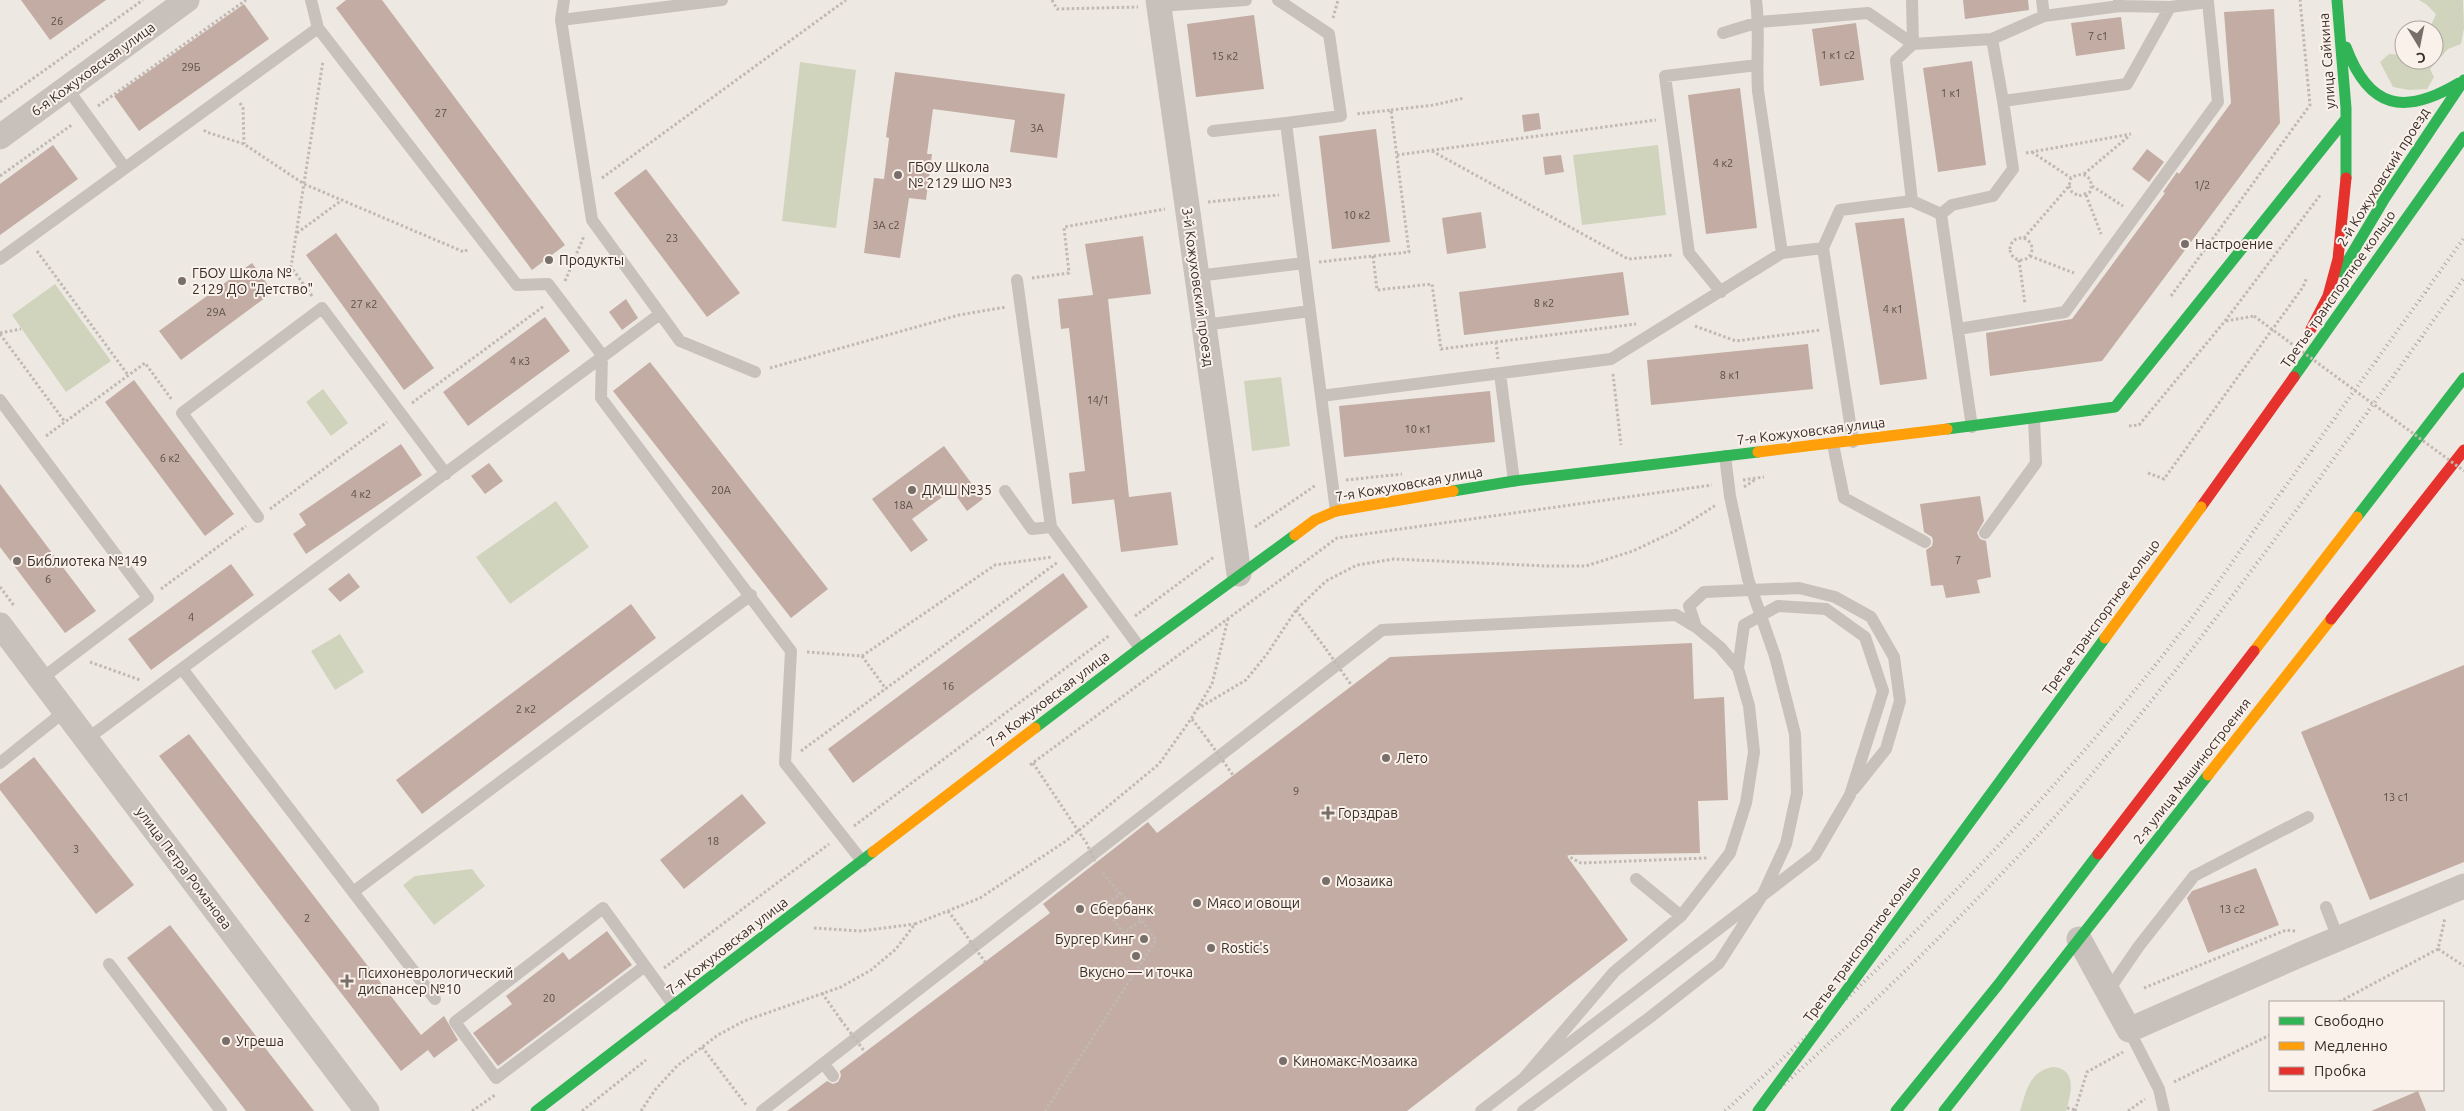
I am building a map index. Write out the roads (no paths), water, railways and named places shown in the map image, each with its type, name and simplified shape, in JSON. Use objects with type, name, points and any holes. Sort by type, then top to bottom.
[{"type":"main road","name":"улица Сайкина","points":[[2330,292],[2340,239],[2346,192],[2346,120],[2341,29],[2337,0]]},
{"type":"main road","points":[[2341,29],[2350,59],[2361,78],[2383,98],[2398,103],[2414,104],[2431,100],[2464,79]]},
{"type":"main road","name":"2-й Кожуховский проезд","points":[[2330,292],[2385,198],[2464,79]]},
{"type":"main road","name":"7-я Кожуховская улица","points":[[536,1111],[1140,648],[1315,520],[1336,511],[1514,481],[1853,442],[2115,407],[2346,120]]},
{"type":"main road","name":"Третье транспортное кольцо","points":[[1758,1111],[2201,507],[2464,137]]},
{"type":"main road","points":[[2270,410],[2330,292]]},
{"type":"main road","points":[[1896,1111],[2004,977],[2464,378]]},
{"type":"main road","name":"2-я улица Машиностроения","points":[[1944,1111],[2464,450]]},
{"type":"street","name":"6-я Кожуховская улица","points":[[0,138],[186,0]]},
{"type":"street","name":"3-й Кожуховский проезд","points":[[1158,3],[1239,574]]},
{"type":"street","name":"улица Петра Романова","points":[[0,625],[367,1111]]},
{"type":"street","points":[[2079,939],[2129,1030],[2338,938],[2464,886]]},
{"type":"lane","points":[[310,0],[318,28],[517,285],[548,284],[602,356],[601,398],[791,651],[785,763],[862,861]]},
{"type":"lane","points":[[564,0],[561,20],[592,220],[680,341],[755,372]]},
{"type":"lane","points":[[561,20],[722,0]]},
{"type":"lane","points":[[1158,3],[1246,0]]},
{"type":"lane","points":[[1214,131],[1341,116],[1329,34],[1278,0]]},
{"type":"lane","points":[[1756,0],[1759,22],[1756,65],[1782,253]]},
{"type":"lane","points":[[1912,0],[1913,44],[1896,60],[1912,200]]},
{"type":"lane","points":[[2042,0],[2044,16]]},
{"type":"lane","points":[[1723,33],[1759,22],[1868,12],[1913,44],[1992,39],[2044,16],[2119,3],[2170,7],[2208,1],[2218,102],[2065,312],[1958,329]]},
{"type":"lane","points":[[2003,101],[2127,84],[2170,7]]},
{"type":"lane","points":[[0,259],[318,28]]},
{"type":"lane","points":[[1941,214],[1952,205],[1993,196],[2013,170],[1992,39]]},
{"type":"lane","points":[[1721,292],[1689,253],[1664,76],[1756,65]]},
{"type":"lane","points":[[67,88],[125,168]]},
{"type":"lane","points":[[1286,123],[1336,511]]},
{"type":"lane","points":[[1853,442],[1823,248],[1840,210],[1912,200],[1941,214]]},
{"type":"lane","points":[[1941,214],[1972,427]]},
{"type":"lane","points":[[1321,396],[1611,359],[1782,253],[1823,248]]},
{"type":"lane","points":[[1197,276],[1304,264]]},
{"type":"lane","points":[[1017,280],[1051,527],[1140,648]]},
{"type":"lane","points":[[258,517],[182,412],[322,308],[446,474]]},
{"type":"lane","points":[[1204,325],[1310,311]]},
{"type":"lane","points":[[86,740],[183,670],[300,580],[446,474],[660,314]]},
{"type":"lane","points":[[1500,374],[1514,481]]},
{"type":"lane","points":[[0,400],[148,598],[41,679]]},
{"type":"lane","points":[[1985,533],[2036,463],[2034,419]]},
{"type":"lane","points":[[1833,444],[1844,498],[1925,542]]},
{"type":"lane","points":[[1523,1111],[1649,1018],[1719,963],[1763,894],[1786,844],[1797,793],[1795,734],[1775,656],[1748,579],[1730,496],[1725,456]]},
{"type":"lane","points":[[1005,492],[1032,529],[1051,527]]},
{"type":"lane","points":[[1481,1111],[1815,855],[1850,795],[1886,749],[1900,701],[1894,657],[1871,617],[1835,597],[1799,588],[1704,592],[1690,606],[1696,627]]},
{"type":"lane","points":[[353,892],[751,596]]},
{"type":"lane","points":[[1524,1078],[1614,972],[1681,916],[1730,853],[1746,803],[1754,752],[1749,706],[1738,668],[1744,625],[1778,606],[1826,609],[1865,637],[1883,691],[1850,795]]},
{"type":"lane","points":[[762,1111],[1382,630],[1676,615],[1696,627],[1720,647],[1738,668]]},
{"type":"lane","points":[[183,670],[435,999]]},
{"type":"lane","points":[[0,763],[65,711]]},
{"type":"lane","points":[[2108,991],[2139,946],[2194,876],[2308,817]]},
{"type":"lane","points":[[1636,878],[1681,916]]},
{"type":"lane","points":[[2326,907],[2338,938]]},
{"type":"lane","points":[[644,966],[496,1078],[455,1022],[603,908],[674,1006]]},
{"type":"lane","points":[[109,964],[221,1111]]},
{"type":"lane","points":[[2129,1030],[2159,1089],[2164,1111]]},
{"type":"lane","points":[[824,1064],[833,1076]]},
{"type":"railway","points":[[1725,1111],[1909,938],[2026,816],[2082,753],[2137,688],[2201,607],[2464,238]]},
{"type":"railway","points":[[1754,1111],[1838,1035],[1920,956],[2017,858],[2073,797],[2136,720],[2232,596],[2464,278]]},
{"type":"place","name":"ГБОУ Школа № 2129 ШО №3","points":[[898,175]]},
{"type":"place","name":"Настроение","points":[[2185,244]]},
{"type":"place","name":"Продукты","points":[[549,260]]},
{"type":"place","name":"ГБОУ Школа № 2129 ДО \"Детство\"","points":[[182,281]]},
{"type":"place","name":"ДМШ №35","points":[[912,490]]},
{"type":"place","name":"Библиотека №149","points":[[17,561]]},
{"type":"place","name":"Лето","points":[[1386,758]]},
{"type":"place","name":"Горздрав","points":[[1328,813]]},
{"type":"place","name":"Мозаика","points":[[1326,881]]},
{"type":"place","name":"Мясо и овощи","points":[[1197,903]]},
{"type":"place","name":"Сбербанк","points":[[1080,909]]},
{"type":"place","name":"Бургер Кинг","points":[[1144,939]]},
{"type":"place","name":"Rostic's","points":[[1211,948]]},
{"type":"place","name":"Вкусно — и точка","points":[[1136,956]]},
{"type":"place","name":"Психоневрологический диспансер №10","points":[[347,981]]},
{"type":"place","name":"Угреша","points":[[226,1041]]},
{"type":"place","name":"Киномакс-Мозаика","points":[[1283,1061]]}]
